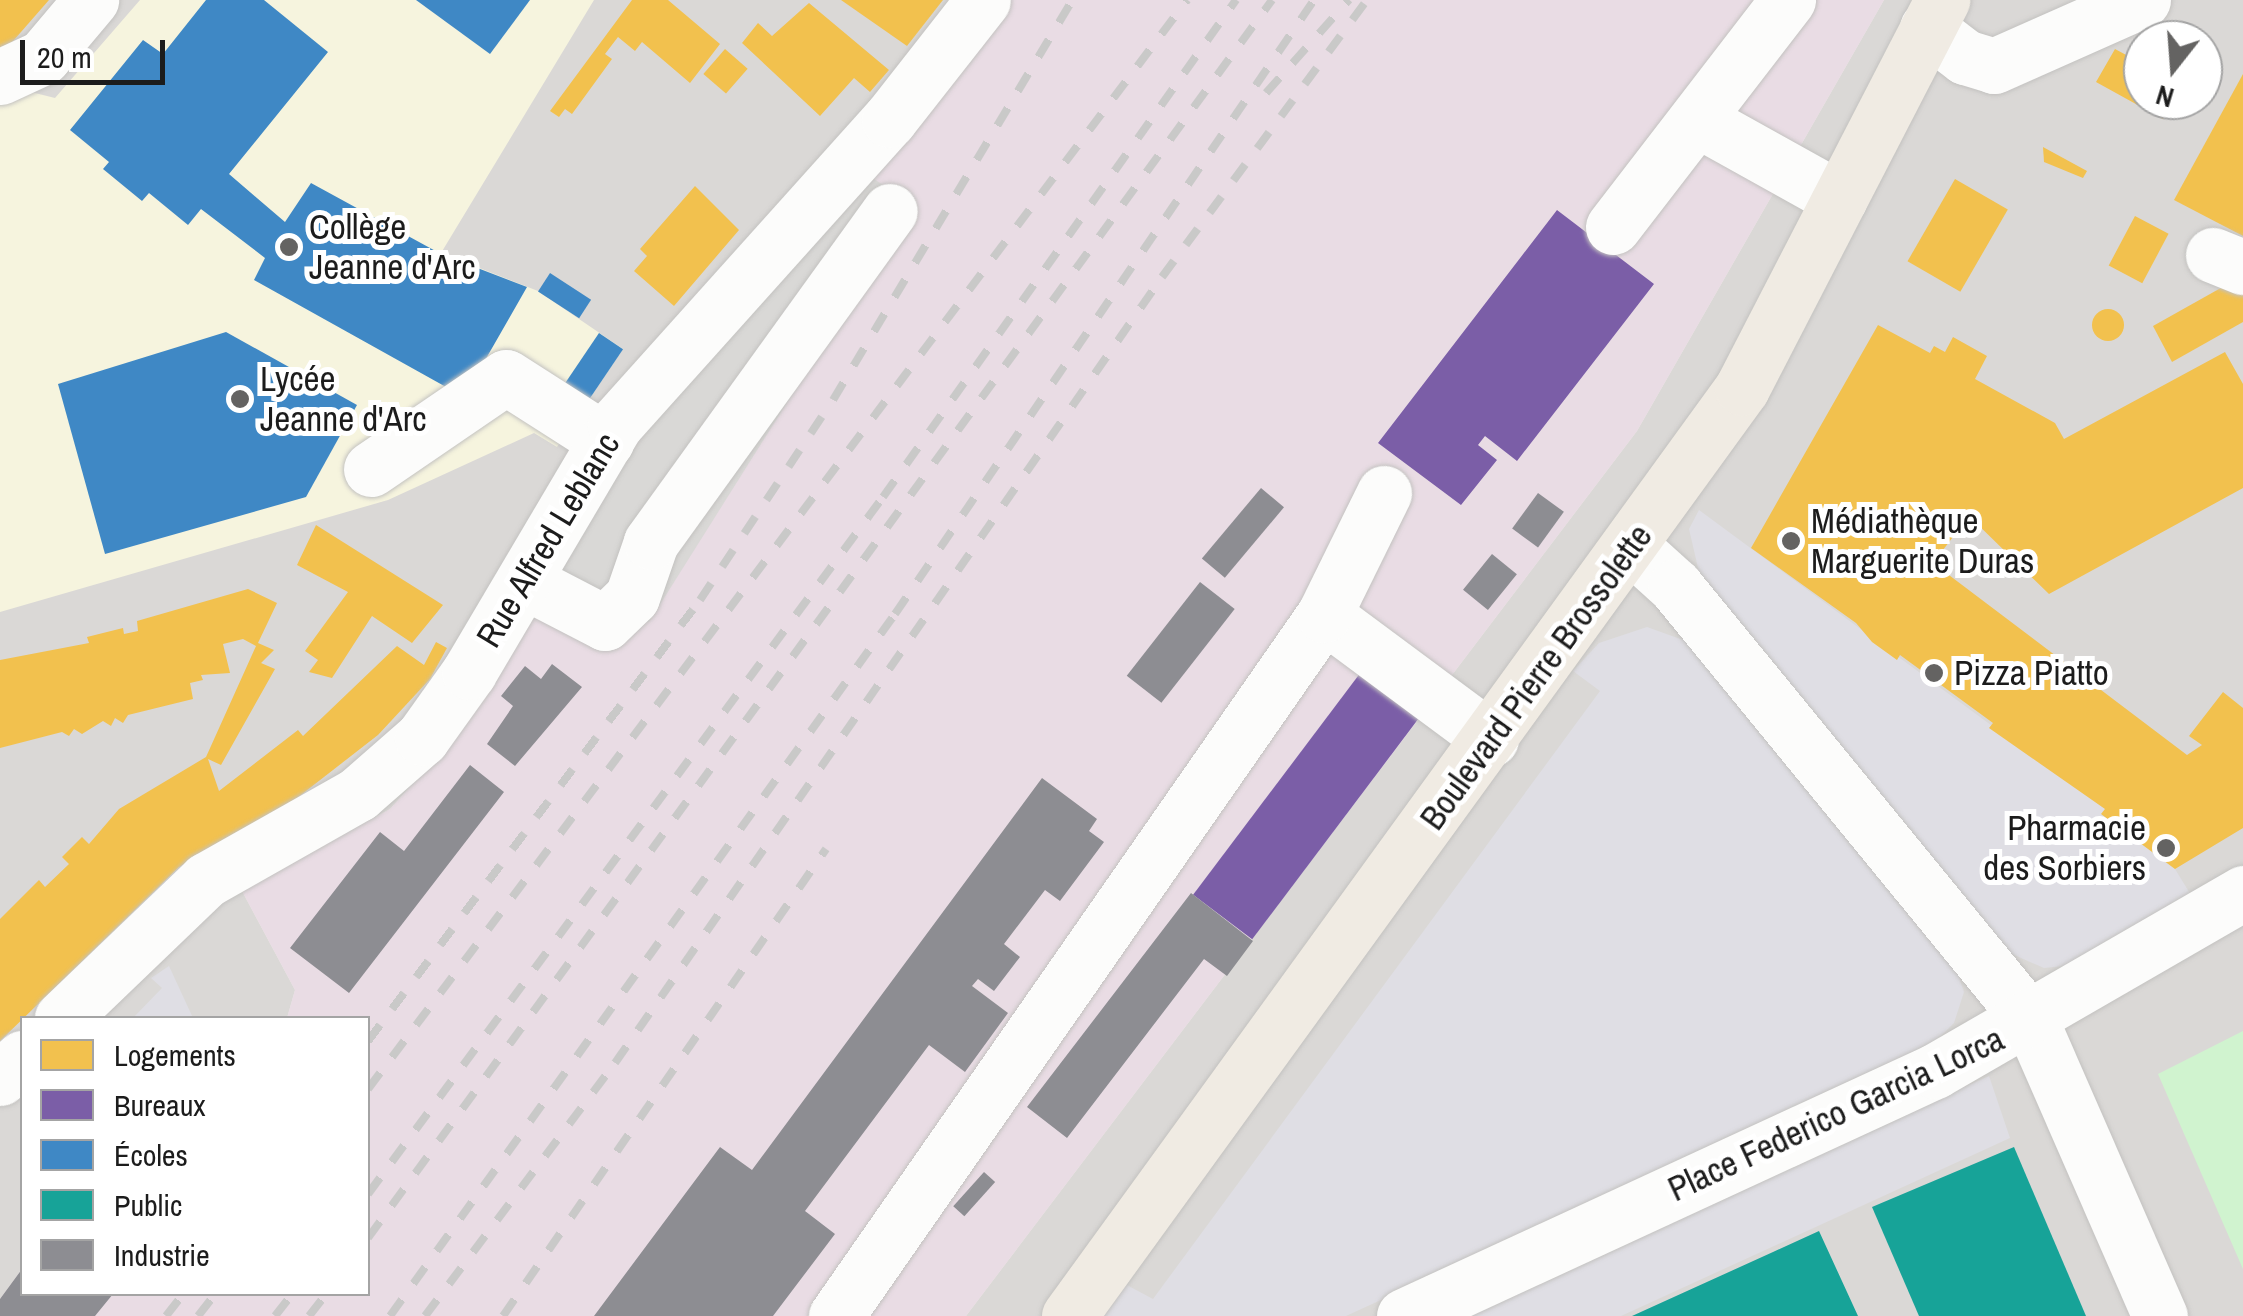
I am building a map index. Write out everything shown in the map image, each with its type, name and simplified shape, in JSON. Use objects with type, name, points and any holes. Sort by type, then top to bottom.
[{"type":"main road","name":"Boulevard Pierre Brossolette","points":[[1070,1316],[1632,547],[1742,388],[1934,14]]},
{"type":"street","points":[[0,77],[44,57],[91,0]]},
{"type":"street","name":"Rue Alfred Leblanc","points":[[64,1016],[206,880],[358,794],[422,738],[524,581],[606,441],[889,120],[982,0]]},
{"type":"street","points":[[1614,227],[1788,0]]},
{"type":"street","points":[[1934,14],[1965,57],[1994,66],[2143,0]]},
{"type":"street","points":[[1698,120],[1840,199]]},
{"type":"street","points":[[524,581],[605,624],[632,597],[651,542],[890,211]]},
{"type":"street","points":[[372,469],[506,376],[606,441]]},
{"type":"street","points":[[836,1316],[1324,615],[1384,493]]},
{"type":"street","name":"Place Federico Garcia Lorca","points":[[1404,1316],[2031,1021],[1675,586],[1632,547]]},
{"type":"street","points":[[1324,615],[1491,739]]},
{"type":"street","points":[[2160,1316],[2031,1021],[2243,893]]},
{"type":"street","points":[[0,1078],[20,1060]]},
{"type":"shaded area","points":[[0,0],[1007,0],[520,633],[467,724],[390,809],[242,891],[295,990],[288,1016],[20,1016],[20,1272],[0,1299]]},
{"type":"shaded area","points":[[140,0],[594,0],[441,253],[538,291],[623,349],[557,447],[534,433],[388,500],[0,612],[0,97],[23,90],[55,98]]},
{"type":"shaded area","points":[[1007,0],[1884,0],[1637,431],[966,1316],[0,1316],[0,1299],[20,1272],[20,1296],[370,1296],[370,1016],[288,1016],[295,990],[242,891],[390,809],[467,724],[577,534]]},
{"type":"shaded area","points":[[1884,0],[2243,0],[2243,1316],[966,1316],[1637,431]]},
{"type":"shaded area","points":[[871,177],[912,204],[649,622],[560,574],[599,499],[670,403]]},
{"type":"shaded area","points":[[1699,510],[2105,809],[2102,815],[2175,869],[2194,900],[2085,964],[2044,968],[2012,954],[1701,581],[1689,529]]},
{"type":"shaded area","points":[[1647,627],[1697,645],[1948,946],[1964,992],[1954,1023],[1927,1050],[1346,1316],[1099,1316],[1123,1283],[1153,1299],[1600,691],[1573,671],[1599,643]]},
{"type":"shaded area","points":[[169,966],[192,1016],[135,1016],[162,988],[151,978]]},
{"type":"shaded area","points":[[1989,1076],[2010,1138],[1621,1316],[1457,1316]]},
{"type":"green space","points":[[2243,1031],[2243,1269],[2158,1074]]},
{"type":"building: Logements","points":[[0,0],[49,0],[0,56]]},
{"type":"building: Logements","points":[[632,0],[668,0],[720,44],[690,83],[642,42],[635,51],[618,37],[605,54],[612,59],[572,114],[565,109],[559,117],[550,111]]},
{"type":"building: Logements","points":[[841,0],[943,0],[907,46]]},
{"type":"building: Logements","points":[[809,3],[889,70],[870,92],[854,78],[820,116],[742,43],[758,23],[772,36]]},
{"type":"building: Logements","points":[[725,49],[748,69],[726,94],[703,74]]},
{"type":"building: Logements","points":[[2115,49],[2123,53],[2123,97],[2096,82]]},
{"type":"building: Logements","points":[[2243,74],[2243,236],[2174,200],[2218,120],[2223,120],[2223,111]]},
{"type":"building: Logements","points":[[2043,147],[2087,171],[2083,178],[2044,162]]},
{"type":"building: Logements","points":[[1955,179],[2008,210],[1960,292],[1908,261]]},
{"type":"building: Logements","points":[[695,186],[739,230],[674,306],[634,271],[647,256],[640,249]]},
{"type":"building: Logements","points":[[2135,216],[2169,234],[2142,283],[2109,265]]},
{"type":"building: Logements","points":[[2235,280],[2243,294],[2243,322],[2172,362],[2153,326]]},
{"type":"building: Logements","points":[[2108,309],[2119,314],[2124,325],[2119,336],[2108,341],[2097,336],[2092,325],[2097,314]]},
{"type":"building: Logements","points":[[1878,325],[1930,353],[1934,346],[1945,352],[1953,337],[1987,356],[1975,379],[2055,423],[2064,439],[2225,352],[2243,384],[2243,488],[2049,594],[1969,516],[1933,563],[2187,755],[2202,745],[2189,736],[2223,692],[2243,708],[2243,828],[2175,869],[2101,814],[2105,809],[1989,728],[1993,723],[1900,655],[1897,660],[1872,642],[1856,623],[1751,548]]},
{"type":"building: Logements","points":[[316,525],[443,605],[412,643],[372,616],[332,678],[309,672],[318,660],[305,651],[348,592],[297,565]]},
{"type":"building: Logements","points":[[248,589],[277,603],[258,643],[274,650],[261,663],[275,669],[221,765],[208,759],[219,791],[298,730],[303,736],[397,646],[424,665],[436,642],[447,648],[430,679],[378,735],[252,833],[247,827],[179,867],[26,1016],[20,1016],[20,1022],[0,1041],[0,919],[39,880],[45,887],[69,864],[62,857],[82,837],[89,844],[119,809],[206,757],[256,646],[243,639],[223,644],[230,673],[201,675],[203,680],[190,683],[193,699],[128,715],[123,723],[115,718],[111,726],[103,721],[82,734],[74,729],[69,736],[62,732],[0,748],[0,660],[89,643],[87,637],[123,628],[124,634],[138,631],[137,621]]},
{"type":"building: Bureaux","points":[[1557,210],[1654,284],[1517,461],[1485,436],[1478,445],[1497,460],[1461,505],[1378,443]]},
{"type":"building: Bureaux","points":[[1361,672],[1420,717],[1252,939],[1193,895]]},
{"type":"building: Écoles","points":[[206,0],[264,0],[328,52],[229,174],[285,222],[311,183],[441,254],[527,287],[464,397],[254,280],[265,258],[201,209],[188,225],[149,193],[142,201],[103,169],[109,162],[70,130],[143,40],[163,54]]},
{"type":"building: Écoles","points":[[416,0],[530,0],[490,54]]},
{"type":"building: Écoles","points":[[550,273],[591,300],[579,318],[538,291]]},
{"type":"building: Écoles","points":[[226,332],[357,405],[306,497],[105,554],[58,384]]},
{"type":"building: Écoles","points":[[599,333],[623,349],[560,442],[536,426]]},
{"type":"building: Public","points":[[2014,1147],[2086,1316],[1919,1316],[1872,1207]]},
{"type":"building: Public","points":[[1819,1231],[1858,1316],[1632,1316],[1773,1252]]},
{"type":"building: Industrie","points":[[1261,488],[1284,507],[1225,578],[1202,558]]},
{"type":"building: Industrie","points":[[1538,493],[1564,512],[1538,547],[1512,529]]},
{"type":"building: Industrie","points":[[1492,554],[1517,574],[1488,610],[1463,590]]},
{"type":"building: Industrie","points":[[1200,582],[1235,609],[1161,703],[1127,676]]},
{"type":"building: Industrie","points":[[552,664],[582,687],[515,766],[487,744],[513,706],[501,696],[525,666],[541,679]]},
{"type":"building: Industrie","points":[[470,765],[504,792],[349,993],[290,948],[380,832],[404,851]]},
{"type":"building: Industrie","points":[[1042,778],[1097,819],[1089,831],[1104,842],[1060,901],[1045,890],[1004,944],[1020,957],[994,991],[978,979],[972,986],[1008,1013],[965,1072],[929,1045],[805,1211],[835,1234],[773,1316],[594,1316],[720,1147],[752,1170]]},
{"type":"building: Industrie","points":[[1191,893],[1253,941],[1227,976],[1204,959],[1067,1138],[1027,1107]]},
{"type":"building: Industrie","points":[[984,1172],[995,1182],[964,1216],[953,1206]]},
{"type":"building: Industrie","points":[[20,1272],[20,1296],[111,1296],[95,1316],[0,1316],[0,1299]]},
{"type":"railway","points":[[370,1038],[700,600],[833,400],[1072,0]]},
{"type":"railway","points":[[370,1086],[1187,0]]},
{"type":"railway","points":[[370,1191],[883,497],[1236,0]]},
{"type":"railway","points":[[370,1235],[1272,0]]},
{"type":"railway","points":[[390,1316],[895,614],[1314,0]]},
{"type":"railway","points":[[1266,93],[1349,0]]},
{"type":"railway","points":[[425,1316],[615,1063],[1162,277],[1367,0]]},
{"type":"railway","points":[[503,1316],[826,849]]},
{"type":"railway","points":[[166,1316],[181,1296]]},
{"type":"railway","points":[[198,1316],[213,1296]]},
{"type":"railway","points":[[275,1316],[290,1296]]},
{"type":"railway","points":[[309,1316],[324,1296]]},
{"type":"place","name":"Collège Jeanne d'Arc","points":[[289,247]]},
{"type":"place","name":"Lycée Jeanne d'Arc","points":[[240,399]]},
{"type":"place","name":"Médiathèque Marguerite Duras","points":[[1791,541]]},
{"type":"place","name":"Pizza Piatto","points":[[1934,673]]},
{"type":"place","name":"Pharmacie des Sorbiers","points":[[2166,848]]}]
